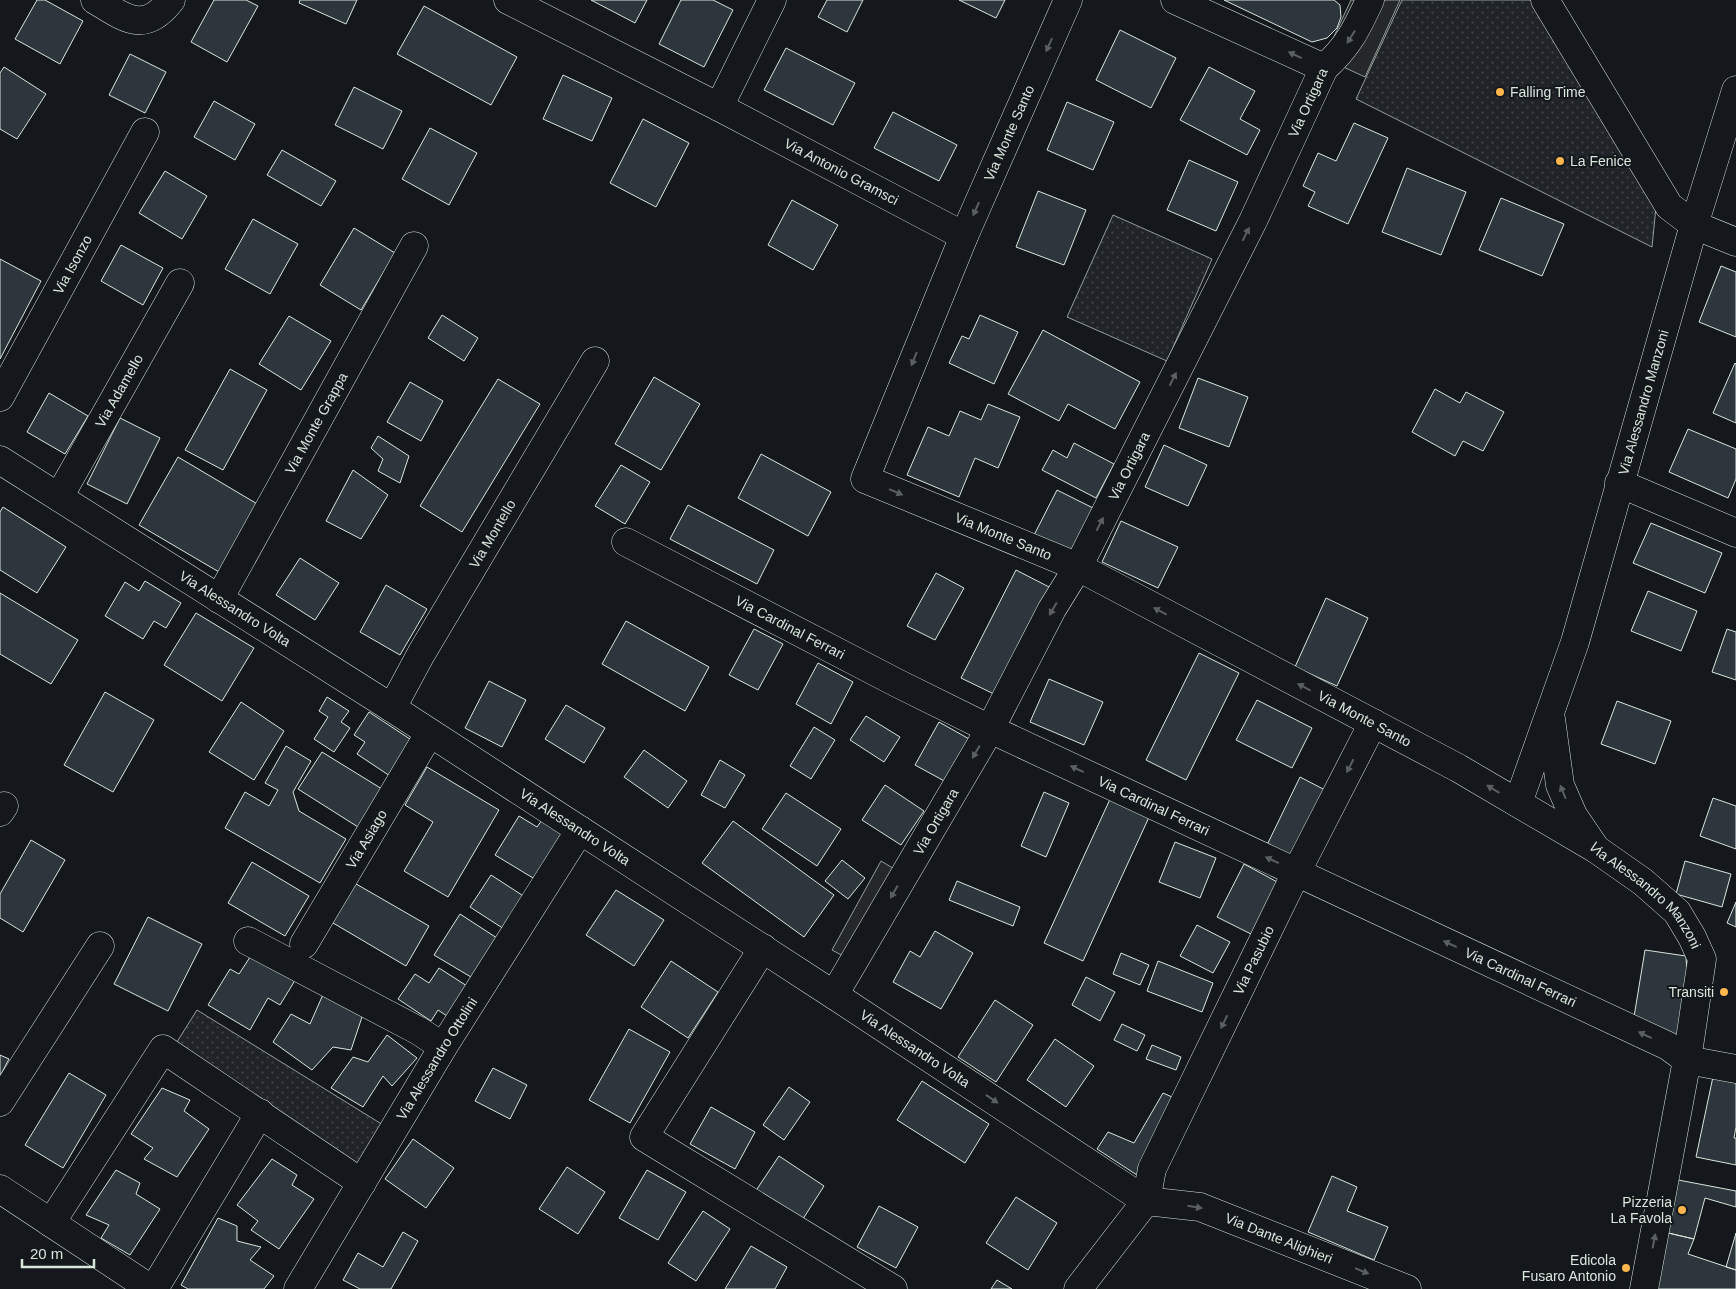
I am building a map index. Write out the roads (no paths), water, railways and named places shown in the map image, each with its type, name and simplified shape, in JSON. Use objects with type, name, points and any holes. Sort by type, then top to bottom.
[{"type":"street","points":[[95,0],[129,20],[142,21],[154,16],[171,0]]},
{"type":"street","points":[[719,106],[772,0]]},
{"type":"street","name":"Via Monte Santo","points":[[1068,0],[964,236],[865,479],[1078,567],[1458,768],[1596,849]]},
{"type":"street","name":"Via Ortigara","points":[[834,995],[990,729],[1052,609],[1078,567],[1253,221],[1324,68],[1175,0]]},
{"type":"street","points":[[1324,68],[1341,52],[1353,35],[1370,0]]},
{"type":"street","points":[[1546,0],[1668,206],[1694,225],[1736,242]]},
{"type":"street","name":"Via Antonio Gramsci","points":[[517,2],[719,106],[964,236]]},
{"type":"street","name":"Via Alessandro Manzoni","points":[[1518,803],[1575,642],[1694,225],[1736,90]]},
{"type":"street","name":"Via Isonzo","points":[[0,397],[145,132]]},
{"type":"street","name":"Via Monte Grappa","points":[[219,599],[414,246]]},
{"type":"street","name":"Via Adamello","points":[[59,497],[180,283]]},
{"type":"street","name":"Via Montello","points":[[392,708],[421,654],[595,361]]},
{"type":"street","name":"Via Alessandro Volta","points":[[0,460],[392,708],[429,734],[763,948],[1146,1201]]},
{"type":"street","points":[[1619,483],[1736,533]]},
{"type":"street","name":"Via Cardinal Ferrari","points":[[626,542],[888,679],[990,729],[1668,1046],[1687,1060]]},
{"type":"street","name":"Via Alessandro Manzoni","points":[[1550,714],[1560,785],[1573,815],[1596,849],[1643,882],[1677,912],[1692,937],[1702,959],[1687,1060],[1644,1289]]},
{"type":"street","name":"Via Pasubio","points":[[1146,1201],[1152,1169],[1297,872],[1373,724]]},
{"type":"street","name":"Via Asiago","points":[[304,944],[429,734]]},
{"type":"street","name":"Via Alessandro Ottolini","points":[[298,1289],[443,1047],[580,830]]},
{"type":"street","points":[[248,941],[419,1031],[443,1047]]},
{"type":"street","points":[[0,1102],[100,946]]},
{"type":"street","points":[[763,948],[644,1137],[893,1289]]},
{"type":"street","points":[[51,1223],[163,1049],[362,1183]]},
{"type":"street","points":[[1687,1060],[1736,1069]]},
{"type":"street","points":[[0,1189],[152,1289],[260,1113]]},
{"type":"street","points":[[1078,1289],[1146,1201]]},
{"type":"street","name":"Via Dante Alighieri","points":[[1146,1201],[1200,1207],[1407,1289]]},
{"type":"place","name":"Falling Time","points":[[1500,92]]},
{"type":"place","name":"La Fenice","points":[[1560,161]]},
{"type":"place","name":"Transiti","points":[[1724,992]]},
{"type":"place","name":"Pizzeria La Favola","points":[[1682,1210]]},
{"type":"place","name":"Edicola Fusaro Antonio","points":[[1626,1268]]}]
